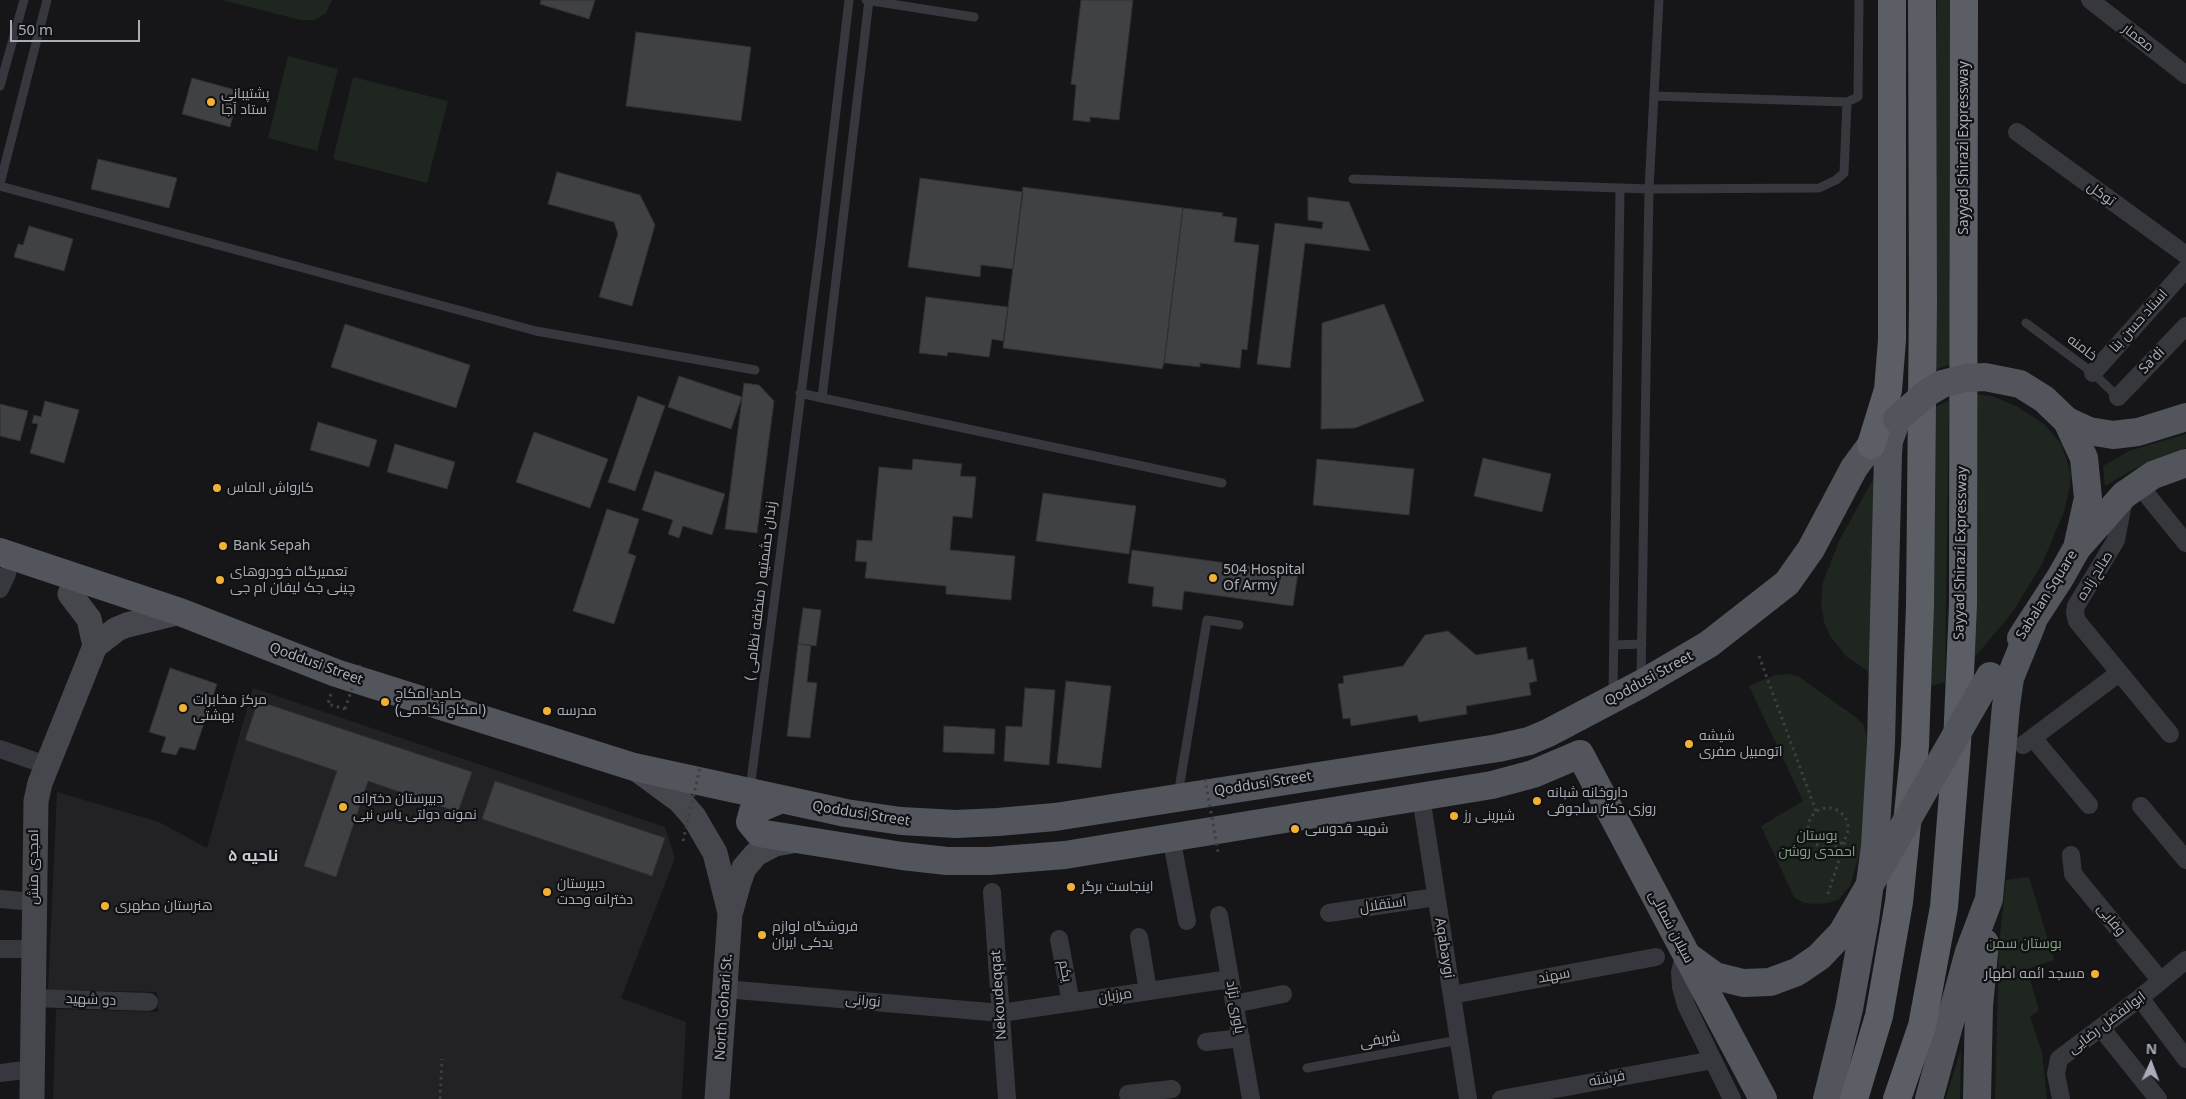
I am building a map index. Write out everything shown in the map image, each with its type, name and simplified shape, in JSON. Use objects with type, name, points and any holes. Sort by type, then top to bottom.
[{"type":"highway","points":[[1871,445],[1888,390],[1892,340],[1892,0]]},
{"type":"highway","points":[[1854,1099],[1879,1016],[1899,902],[1915,746],[1920,605],[1923,300],[1922,0]]},
{"type":"highway","name":"Sayyad Shirazi Expressway","points":[[1898,1099],[1922,1026],[1944,907],[1957,744],[1963,604],[1964,0]]},
{"type":"main road","name":"Sabalan Square","points":[[1685,953],[1715,976],[1743,983],[1770,982],[1797,972],[1819,957],[1842,933],[1990,676],[2032,624],[2077,548],[2088,498],[2084,458],[2067,421],[2044,399],[2020,384],[1985,377],[1966,378],[1942,384],[1927,393],[1871,445],[1854,468],[1829,513],[1822,530]]},
{"type":"main road","points":[[2146,429],[2186,406]]},
{"type":"main road","points":[[2067,421],[2089,431],[2112,435],[2146,429],[2186,417]]},
{"type":"main road","points":[[1827,1099],[1849,1009],[1865,920],[1875,846],[1881,743],[1888,454],[1889,441],[1897,419]]},
{"type":"main road","points":[[2077,548],[2131,490],[2153,475],[2186,463]]},
{"type":"main road","name":"Qoddusi Street","points":[[2,572],[180,612],[336,673],[634,767],[779,800],[901,821],[956,824],[1055,817],[1514,746],[1548,733],[1613,699],[1709,644],[1767,600],[1796,572],[1822,530]]},
{"type":"main road","name":"Qoddusi Street","points":[[2,572],[70,594]]},
{"type":"main road","points":[[70,594],[89,619],[95,646],[106,636],[127,625],[180,612]]},
{"type":"main road","points":[[1977,1099],[1979,1006],[2006,706],[2010,678],[2032,624]]},
{"type":"main road","name":"امجدی منش","points":[[32,1099],[34,817],[40,783],[46,765],[95,646]]},
{"type":"main road","name":"سبلان شمالی","points":[[1421,797],[1520,778],[1580,754],[1763,1099]]},
{"type":"main road","name":"Qoddusi Street","points":[[634,767],[680,801],[706,835],[719,867],[730,914]]},
{"type":"main road","points":[[779,800],[753,811],[750,822],[759,833],[902,856],[989,861],[1065,855],[1421,797]]},
{"type":"main road","points":[[730,914],[739,882],[749,860],[764,848],[785,841],[804,840]]},
{"type":"main road","points":[[1929,1099],[1969,952],[1989,899]]},
{"type":"main road","name":"North Gohari St.","points":[[717,1099],[730,914]]},
{"type":"street","name":"معمار","points":[[2090,0],[2186,75]]},
{"type":"street","name":"توکل","points":[[2017,132],[2186,255]]},
{"type":"street","name":"استاد حسن بنا","points":[[2093,373],[2186,269]]},
{"type":"street","name":"Sa'di","points":[[2118,397],[2186,326]]},
{"type":"street","points":[[2131,490],[2186,543]]},
{"type":"street","name":"صالح زاده","points":[[2131,490],[2116,540],[2076,606],[2075,613],[2077,621],[2170,734]]},
{"type":"street","points":[[2089,805],[2028,741],[2119,673]]},
{"type":"street","points":[[0,749],[46,765]]},
{"type":"street","name":"Aqabaygi","points":[[1421,797],[1468,1099]]},
{"type":"street","points":[[2141,806],[2186,860]]},
{"type":"street","points":[[1171,838],[1188,920]]},
{"type":"street","name":"وفایی","points":[[2071,855],[2073,874],[2160,981]]},
{"type":"street","name":"Nekoudeqqat","points":[[992,892],[1007,1099]]},
{"type":"street","name":"استقلال","points":[[1329,912],[1436,897]]},
{"type":"street","points":[[0,899],[34,902]]},
{"type":"street","name":"یاوری نژاد","points":[[1219,915],[1251,1099]]},
{"type":"street","points":[[1139,937],[1148,991]]},
{"type":"street","name":"یکم","points":[[1059,940],[1071,1003]]},
{"type":"street","points":[[0,950],[34,949]]},
{"type":"street","points":[[1685,953],[1680,972],[1681,987],[1686,1005],[1732,1099]]},
{"type":"street","name":"سهند","points":[[1452,995],[1656,957]]},
{"type":"street","name":"ابوالفضل رضایی","points":[[2061,1099],[2056,1074],[2059,1059],[2140,998],[2186,960]]},
{"type":"street","name":"مرزبان","points":[[1001,1013],[1230,979]]},
{"type":"street","name":"نورانی","points":[[725,989],[1001,1013]]},
{"type":"street","points":[[1234,1004],[1283,994]]},
{"type":"street","name":"دو شهید","points":[[33,998],[149,1002]]},
{"type":"street","points":[[2140,998],[2186,1059]]},
{"type":"street","points":[[2101,1028],[2158,1099]]},
{"type":"street","points":[[1206,1042],[1240,1038]]},
{"type":"street","name":"فرشته","points":[[1501,1099],[1713,1060]]},
{"type":"street","points":[[0,1074],[32,1069]]},
{"type":"street","points":[[1128,1094],[1151,1095],[1172,1089]]},
{"type":"lane","points":[[0,86],[24,0]]},
{"type":"lane","points":[[47,0],[0,185],[536,331],[755,370]]},
{"type":"lane","name":"زندان حشمتیه ( منطقه نظامی )","points":[[749,793],[822,230],[848,0]]},
{"type":"lane","points":[[822,398],[868,0],[974,17]]},
{"type":"lane","points":[[1641,684],[1649,189],[1659,0]]},
{"type":"lane","points":[[1655,96],[1847,102],[1858,97],[1859,0]]},
{"type":"lane","points":[[1353,179],[1649,189],[1819,188],[1836,180],[1844,172],[1847,102]]},
{"type":"lane","points":[[1613,699],[1620,188]]},
{"type":"lane","name":"خامنه","points":[[2026,323],[2093,373],[2118,397]]},
{"type":"lane","points":[[800,393],[1222,483]]},
{"type":"lane","points":[[1177,797],[1207,620],[1239,625]]},
{"type":"lane","points":[[1614,645],[1642,644]]},
{"type":"lane","name":"شریفی","points":[[1306,1068],[1459,1040]]},
{"type":"path","points":[[1758,656],[1816,811]]},
{"type":"path","points":[[328,704],[344,709],[360,665]]},
{"type":"path","points":[[684,841],[700,768]]},
{"type":"path","points":[[1205,779],[1218,852]]},
{"type":"path","points":[[1828,894],[1847,835],[1848,822],[1841,812],[1828,807],[1816,811],[1808,822],[1807,829],[1812,841],[1818,846],[1832,848],[1844,841],[1847,835]]},
{"type":"path","points":[[440,1099],[442,1059]]},
{"type":"shaded area","points":[[253,688],[665,827],[675,858],[621,998],[686,1022],[682,1099],[53,1099],[56,1009],[158,1012],[157,992],[48,990],[57,792],[159,822],[207,848]]},
{"type":"green space","points":[[222,0],[332,0],[326,13],[314,20],[300,20]]},
{"type":"green space","points":[[1937,0],[1951,0],[1949,189],[1951,364],[1933,371]]},
{"type":"green space","points":[[288,56],[338,69],[317,151],[268,138]]},
{"type":"green space","points":[[353,77],[448,101],[427,183],[333,159]]},
{"type":"green space","points":[[1974,394],[1992,396],[2016,406],[2044,424],[2062,445],[2071,474],[2064,512],[2041,566],[2012,613],[1974,658]]},
{"type":"green space","points":[[1949,400],[1945,682],[1927,687],[1934,408]]},
{"type":"green space","points":[[2186,434],[2186,448],[2136,468],[2105,486],[2103,466],[2129,451]]},
{"type":"green space","points":[[1876,474],[1871,673],[1847,657],[1830,636],[1824,622],[1821,602],[1823,582],[1840,539]]},
{"type":"green space","name":"بوستان احمدی روشن","points":[[1789,674],[1798,676],[1853,715],[1863,724],[1869,744],[1864,836],[1860,852],[1850,886],[1838,900],[1828,903],[1804,903],[1794,897],[1761,826],[1803,801],[1749,686],[1775,675]]},
{"type":"green space","name":"بوستان سمن","points":[[2029,877],[2054,960],[2027,969],[2039,1010],[2030,1017],[2042,1052],[2047,1099],[1995,1099],[1999,945],[2006,880]]},
{"type":"green space","points":[[1961,1049],[1960,1099],[1946,1099],[1946,1097]]},
{"type":"building","points":[[541,0],[595,0],[589,19],[540,4]]},
{"type":"building","points":[[1081,0],[1133,0],[1119,120],[1090,117],[1090,122],[1073,120],[1076,85],[1071,84]]},
{"type":"building","points":[[636,32],[751,47],[741,121],[626,106]]},
{"type":"building","name":"پشتیبانی ستاد آجا","points":[[192,78],[239,91],[230,127],[182,114]]},
{"type":"building","points":[[98,159],[177,178],[169,208],[91,189]]},
{"type":"building","points":[[557,172],[640,195],[655,225],[632,306],[599,297],[618,234],[614,222],[548,204]]},
{"type":"building","points":[[920,178],[1023,192],[1013,269],[981,265],[980,277],[908,267]]},
{"type":"building","points":[[1023,187],[1183,208],[1162,369],[1003,348]]},
{"type":"building","points":[[1308,197],[1349,202],[1370,251],[1305,243],[1290,368],[1257,364],[1275,223],[1322,229],[1323,222],[1308,220]]},
{"type":"building","points":[[1183,208],[1223,213],[1222,216],[1237,218],[1234,242],[1259,245],[1247,350],[1242,349],[1240,368],[1200,363],[1200,367],[1164,363]]},
{"type":"building","points":[[29,226],[73,239],[64,271],[14,257],[18,244],[23,245]]},
{"type":"building","points":[[926,297],[1008,307],[1003,341],[992,339],[989,357],[948,352],[947,356],[919,353]]},
{"type":"building","points":[[1384,304],[1424,401],[1355,428],[1321,429],[1322,323]]},
{"type":"building","points":[[345,324],[470,365],[456,408],[331,367]]},
{"type":"building","points":[[679,376],[742,397],[731,429],[668,407]]},
{"type":"building","points":[[744,383],[759,385],[774,401],[757,533],[725,529]]},
{"type":"building","points":[[638,396],[665,406],[635,491],[608,482]]},
{"type":"building","points":[[45,401],[79,410],[64,463],[30,453],[38,424],[32,423],[34,415],[41,417]]},
{"type":"building","points":[[0,404],[28,411],[20,441],[0,436]]},
{"type":"building","points":[[318,422],[377,440],[369,467],[310,450]]},
{"type":"building","points":[[534,432],[608,459],[590,508],[516,482]]},
{"type":"building","points":[[395,444],[455,462],[447,489],[387,472]]},
{"type":"building","points":[[1483,458],[1551,474],[1542,512],[1474,496]]},
{"type":"building","points":[[913,459],[962,464],[960,476],[976,477],[972,518],[953,516],[950,550],[1015,556],[1011,600],[946,594],[946,586],[865,578],[867,562],[855,561],[857,540],[872,541],[879,467],[912,470]]},
{"type":"building","points":[[1317,459],[1414,469],[1409,515],[1313,505]]},
{"type":"building","points":[[655,471],[725,494],[712,535],[683,526],[679,538],[668,534],[673,520],[642,510]]},
{"type":"building","points":[[1043,493],[1136,506],[1129,554],[1036,541]]},
{"type":"building","points":[[607,509],[639,519],[628,553],[636,556],[614,624],[573,611]]},
{"type":"building","name":"504 Hospital Of Army","points":[[1132,550],[1298,573],[1293,606],[1184,591],[1182,610],[1152,606],[1154,587],[1128,583]]},
{"type":"building","points":[[803,608],[821,610],[816,646],[798,644]]},
{"type":"building","points":[[1448,631],[1476,655],[1526,647],[1528,660],[1533,659],[1537,681],[1529,683],[1531,695],[1466,706],[1467,714],[1419,722],[1417,715],[1351,726],[1350,718],[1343,719],[1338,684],[1344,683],[1343,676],[1403,666],[1425,635]]},
{"type":"building","points":[[798,644],[811,645],[807,682],[817,683],[810,738],[787,736]]},
{"type":"building","name":"مرکز مخابرات بهشتی","points":[[170,668],[217,684],[195,750],[180,747],[176,755],[161,752],[166,737],[149,732]]},
{"type":"building","points":[[1066,681],[1111,686],[1101,768],[1057,763]]},
{"type":"building","points":[[1025,688],[1055,690],[1049,765],[1004,761],[1006,726],[1022,727]]},
{"type":"building","points":[[258,701],[472,772],[458,812],[368,781],[336,877],[304,866],[337,771],[245,740]]},
{"type":"building","points":[[944,726],[995,729],[994,754],[943,752]]},
{"type":"building","points":[[495,781],[665,838],[652,876],[482,819]]},
{"type":"place","name":"پشتیبانی ستاد آجا","points":[[211,102]]},
{"type":"place","name":"کارواش الماس","points":[[217,488]]},
{"type":"place","name":"Bank Sepah","points":[[223,546]]},
{"type":"place","name":"504 Hospital Of Army","points":[[1213,578]]},
{"type":"place","name":"تعمیرگاه خودروهای چینی جک لیفان ام جی","points":[[220,580]]},
{"type":"place","name":"حامد امکاج (امکاج آکادمی)","points":[[385,702]]},
{"type":"place","name":"مرکز مخابرات بهشتی","points":[[183,708]]},
{"type":"place","name":"مدرسه","points":[[547,711]]},
{"type":"place","name":"شیشه اتومبیل صفری","points":[[1689,744]]},
{"type":"place","name":"داروخانه شبانه روزی دکتر سلجوقی","points":[[1537,801]]},
{"type":"place","name":"دبیرستان دخترانه نمونه دولتی یاس نبی","points":[[343,807]]},
{"type":"place","name":"شیرینی رز","points":[[1454,816]]},
{"type":"place","name":"شهید قدوسی","points":[[1295,829]]},
{"type":"place","name":"اینجاست برگر","points":[[1071,887]]},
{"type":"place","name":"دبیرستان دخترانه وحدت","points":[[547,892]]},
{"type":"place","name":"هنرستان مطهری","points":[[105,906]]},
{"type":"place","name":"فروشگاه لوازم یدکی ایران","points":[[762,935]]},
{"type":"place","name":"مسجد ائمه اطهار","points":[[2095,974]]},
{"type":"district","name":"ناحیه ۵","points":[[253,856]]}]
